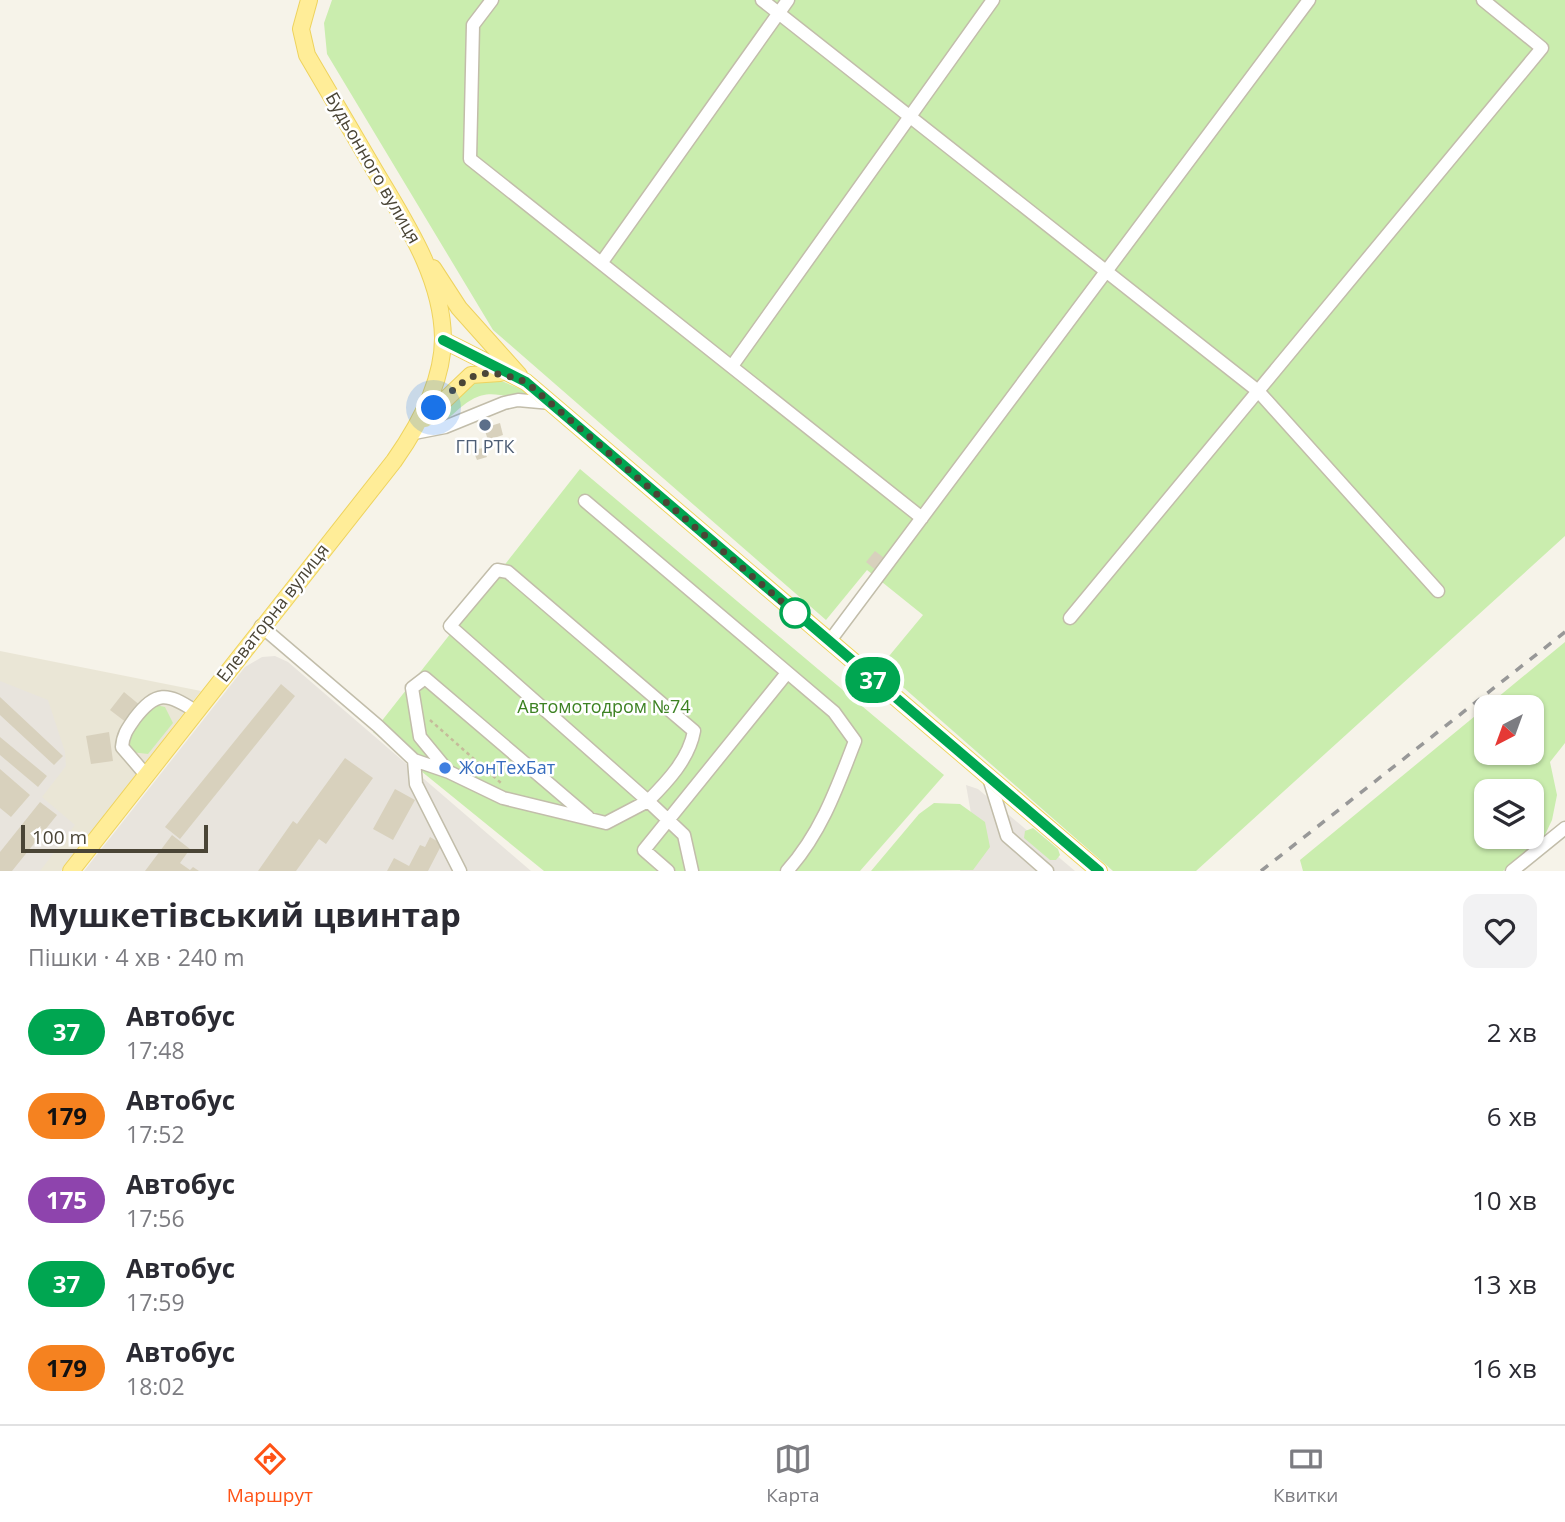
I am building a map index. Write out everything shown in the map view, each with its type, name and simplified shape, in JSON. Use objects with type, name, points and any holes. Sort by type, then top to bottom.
[{"type":"main road","name":"Будьонного вулиця","points":[[309,0],[301,29],[307,55],[421,248],[440,307],[443,340]]},
{"type":"main road","points":[[421,248],[459,308],[526,382],[1099,871]]},
{"type":"main road","points":[[443,340],[526,382]]},
{"type":"main road","name":"Елеваторна вулиця","points":[[71,871],[414,433],[434,381],[443,340]]},
{"type":"main road","points":[[414,433],[434,408],[471,376],[491,372],[526,382]]},
{"type":"lane","points":[[492,0],[473,25],[470,159],[922,518]]},
{"type":"lane","points":[[762,0],[1258,391],[1438,592]]},
{"type":"lane","points":[[602,262],[788,0]]},
{"type":"lane","points":[[733,366],[993,0]]},
{"type":"lane","points":[[829,642],[1309,0]]},
{"type":"lane","points":[[1070,618],[1542,48],[1483,0]]},
{"type":"lane","points":[[414,433],[445,428],[504,403],[551,403]]},
{"type":"lane","points":[[585,501],[834,712],[855,741],[828,811],[803,853],[787,871]]},
{"type":"lane","points":[[261,626],[379,726],[414,760],[449,772],[503,798],[606,823],[648,802],[669,780],[692,744],[694,731],[508,572],[497,570],[450,626],[648,802],[684,835],[692,871]]},
{"type":"lane","points":[[668,871],[644,850],[787,673]]},
{"type":"lane","points":[[449,772],[420,737],[412,688],[425,678],[591,820]]},
{"type":"lane","points":[[146,775],[122,747],[123,734],[149,700],[165,696],[195,711]]},
{"type":"lane","points":[[414,760],[416,784],[460,871]]},
{"type":"lane","points":[[989,778],[1007,836],[1047,871]]},
{"type":"lane","points":[[1512,871],[1565,828]]},
{"type":"path","points":[[415,707],[505,786]]},
{"type":"shaded area","points":[[0,651],[201,691],[61,871],[0,871]]},
{"type":"shaded area","points":[[275,656],[288,662],[531,871],[84,871],[245,667],[262,657]]},
{"type":"shaded area","points":[[0,681],[48,700],[65,752],[66,766],[42,797],[75,825],[40,871],[0,871]]},
{"type":"shaded area","points":[[966,785],[978,789],[1075,871],[960,871],[972,819]]},
{"type":"green space","points":[[332,0],[1565,0],[1565,536],[1196,871],[1113,871],[880,667],[923,615],[867,570],[826,620],[493,330],[327,54],[324,23]]},
{"type":"green space","points":[[490,376],[523,390],[536,402],[488,394],[470,401],[447,420],[439,418],[471,382]]},
{"type":"green space","name":"Автомотодром №74","points":[[580,469],[944,775],[860,871],[544,871],[373,732]]},
{"type":"green space","points":[[1565,642],[1565,743],[1550,762],[1557,795],[1552,820],[1544,837],[1544,779],[1474,779],[1474,849],[1530,849],[1503,871],[1303,871],[1300,860],[1474,717],[1474,765],[1544,765],[1544,695],[1501,695]]},
{"type":"green space","points":[[151,704],[165,707],[173,723],[148,754],[131,752],[124,735]]},
{"type":"green space","points":[[934,803],[960,804],[985,822],[990,847],[973,870],[871,871],[919,814]]},
{"type":"green space","points":[[1033,828],[1058,849],[1060,855],[1056,860],[1050,860],[1024,838],[1025,831]]},
{"type":"building","points":[[500,423],[503,435],[488,440],[484,428]]},
{"type":"building","points":[[483,448],[487,457],[477,460],[473,450]]},
{"type":"building","points":[[875,551],[887,560],[878,572],[866,562]]},
{"type":"building","points":[[281,684],[295,696],[180,839],[165,827]]},
{"type":"building","points":[[124,692],[141,706],[127,723],[110,710]]},
{"type":"building","points":[[0,697],[63,756],[54,765],[0,715]]},
{"type":"building","points":[[109,732],[113,761],[91,764],[86,736]]},
{"type":"building","points":[[0,737],[47,776],[38,787],[0,755]]},
{"type":"building","points":[[345,758],[373,778],[326,844],[319,839],[296,871],[258,871],[293,821],[297,824]]},
{"type":"building","points":[[0,769],[30,795],[11,817],[0,808]]},
{"type":"building","points":[[395,789],[415,800],[393,840],[373,829]]},
{"type":"building","points":[[40,802],[57,815],[12,871],[0,871],[0,852]]},
{"type":"building","points":[[172,835],[190,849],[180,863],[190,870],[193,867],[199,871],[145,871]]},
{"type":"building","points":[[430,837],[442,844],[428,871],[387,871],[394,858],[409,866],[420,845],[425,847]]},
{"type":"railway","points":[[1261,871],[1565,632]]},
{"type":"bus line","name":"37","points":[[443,340],[526,382],[1099,871]]},
{"type":"place","name":"ГП РТК","points":[[485,425]]},
{"type":"place","name":"ЖонТехБат","points":[[445,768]]},
{"type":"route","points":[[434,408],[459,384],[478,373],[503,374],[526,382],[795,613]]}]
